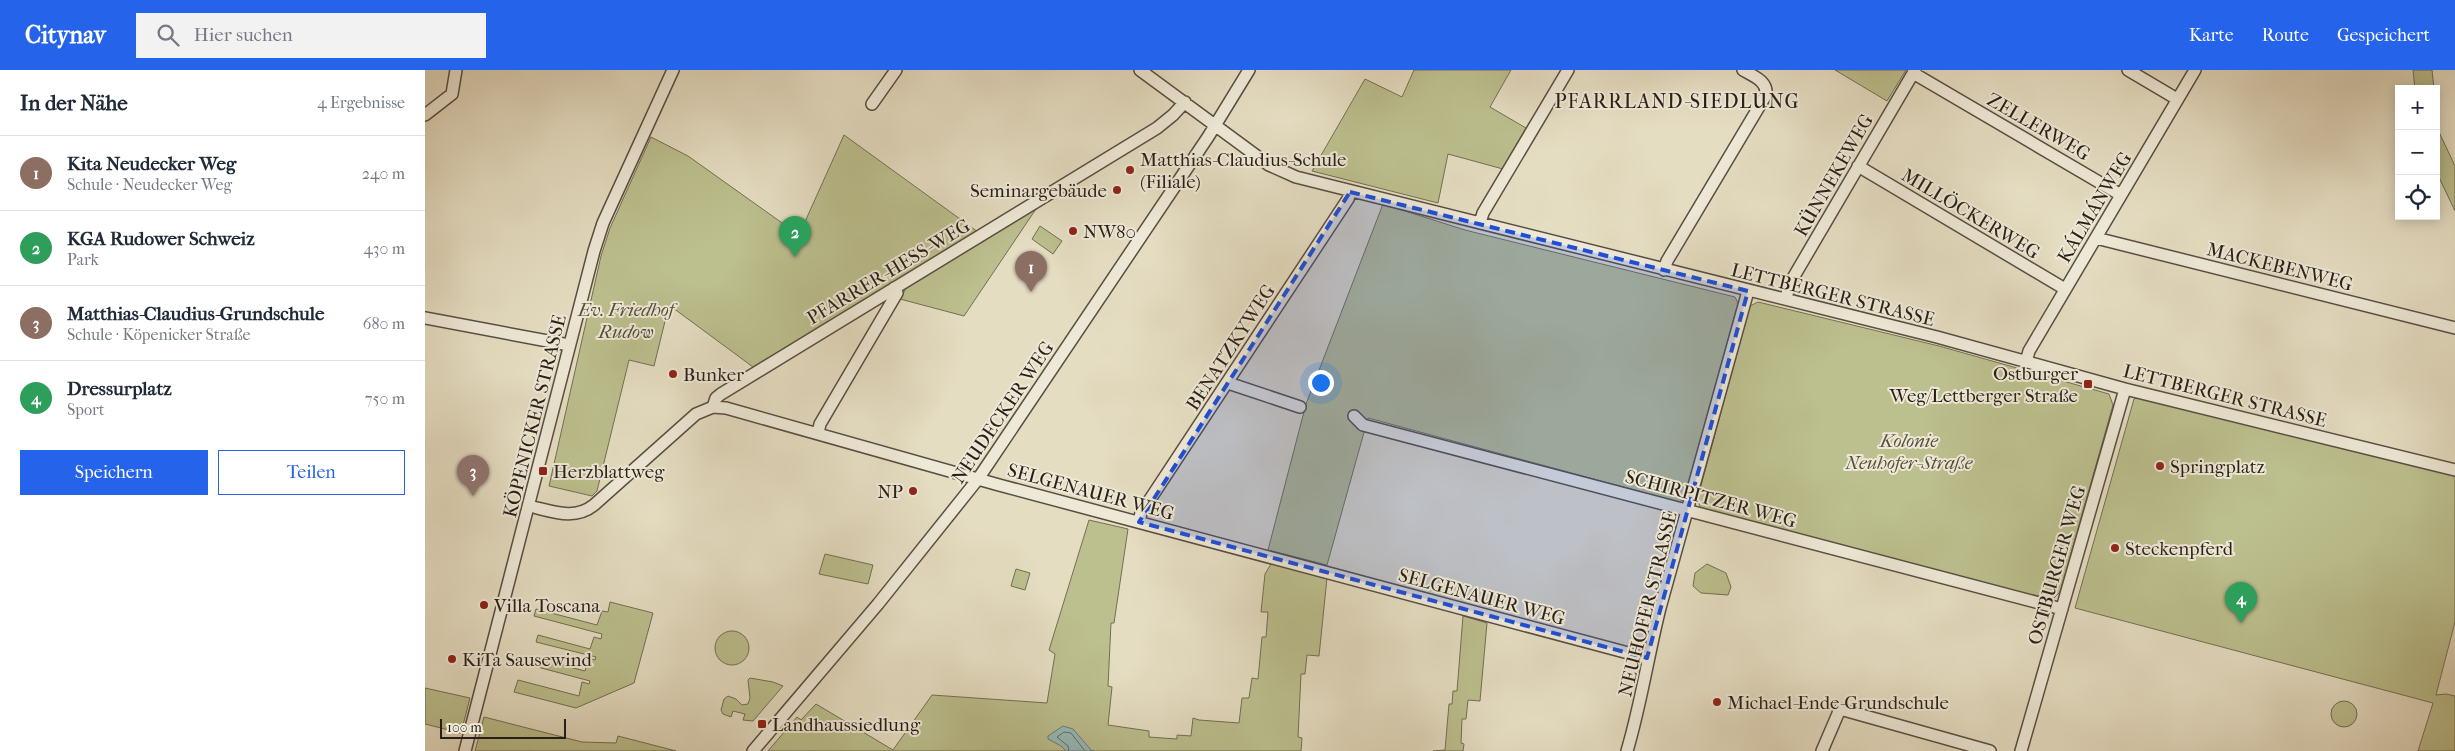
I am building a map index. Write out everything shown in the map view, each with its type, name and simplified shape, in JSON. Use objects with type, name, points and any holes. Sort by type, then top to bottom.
[{"type":"street","points":[[425,115],[452,94],[456,70]]},
{"type":"street","name":"KÖPENICKER STRASSE","points":[[465,751],[569,345],[603,223],[673,70]]},
{"type":"street","points":[[872,104],[896,70]]},
{"type":"street","name":"LETTBERGER STRASSE","points":[[1140,70],[1277,169],[1296,177],[1785,299],[2125,389],[2455,470]]},
{"type":"street","name":"NEUDECKER WEG","points":[[753,751],[878,604],[979,479],[1216,125],[1249,70]]},
{"type":"street","points":[[1480,223],[1483,213],[1568,70]]},
{"type":"street","points":[[1664,270],[1667,261],[1766,95],[1767,89],[1763,82],[1743,70]]},
{"type":"street","points":[[2128,70],[2177,99]]},
{"type":"street","name":"KÁLMÁNWEG","points":[[2026,362],[2029,351],[2195,70]]},
{"type":"street","name":"KÜNNEKEWEG","points":[[1785,299],[1793,278],[1914,71]]},
{"type":"street","name":"ZELLERWEG","points":[[1914,71],[2121,195]]},
{"type":"street","name":"PFARRER-HESS-WEG","points":[[713,407],[716,398],[721,394],[1157,128],[1185,102]]},
{"type":"street","name":"MILLÖCKERWEG","points":[[1858,166],[2065,289]]},
{"type":"street","name":"BENATZKYWEG","points":[[1139,522],[1141,513],[1348,199],[1350,192]]},
{"type":"street","name":"MACKEBENWEG","points":[[2096,238],[2455,328]]},
{"type":"street","points":[[818,433],[820,424],[897,294],[894,288]]},
{"type":"street","name":"NEUHOFER STRASSE","points":[[1627,751],[1637,717],[1647,658],[1748,291]]},
{"type":"street","points":[[425,318],[569,345]]},
{"type":"street","points":[[1228,382],[1300,407]]},
{"type":"street","name":"OSTBURGER WEG","points":[[2021,751],[2125,389]]},
{"type":"street","points":[[529,506],[566,514],[581,514],[588,510],[696,414],[713,407]]},
{"type":"street","name":"SELGENAUER WEG","points":[[713,407],[818,433],[979,479],[1647,658]]},
{"type":"street","name":"SCHIRPITZER WEG","points":[[1354,416],[1363,425],[2062,609]]},
{"type":"street","points":[[1822,751],[1840,709],[1991,751]]},
{"type":"highlighted area","points":[[1350,192],[1748,291],[1647,658],[1139,522]]},
{"type":"green space","points":[[1414,70],[1511,70],[1490,107],[1526,128],[1503,169],[1448,154],[1438,203],[1312,171],[1365,79],[1402,97]]},
{"type":"green space","points":[[1835,70],[1906,70],[1887,101]]},
{"type":"green space","points":[[2413,70],[2432,70],[2434,85],[2415,85]]},
{"type":"green space","points":[[2440,134],[2455,166],[2455,211],[2440,179]]},
{"type":"green space","name":"Ev. Friedhof Rudow","points":[[844,135],[978,232],[753,367],[669,305],[654,366],[629,360],[597,491],[592,496],[549,486],[601,256],[610,228],[651,137],[688,156],[799,235]]},
{"type":"green space","points":[[1383,204],[1465,230],[1735,297],[1738,303],[1684,499],[1679,502],[1368,418],[1327,565],[1268,550],[1306,404]]},
{"type":"green space","points":[[1038,206],[964,316],[900,299],[908,285],[980,241],[982,243],[984,239]]},
{"type":"green space","points":[[1040,226],[1062,241],[1053,254],[1032,239]]},
{"type":"green space","name":"Kolonie Neuhofer-Straße","points":[[1758,302],[1939,346],[2109,394],[2113,405],[2060,592],[2051,601],[1701,508],[1697,500],[1750,306]]},
{"type":"green space","points":[[2139,397],[2455,475],[2455,622],[2436,695],[2446,694],[2455,696],[2455,751],[2418,751],[2433,703],[2075,608],[2134,399]]},
{"type":"green space","points":[[1089,520],[1128,529],[1114,623],[1111,623],[1108,686],[1112,687],[1108,725],[1149,731],[1149,737],[1177,739],[1177,735],[1191,736],[1193,718],[1239,723],[1242,698],[1249,698],[1252,678],[1258,679],[1262,637],[1266,637],[1268,612],[1261,612],[1265,574],[1271,564],[1327,578],[1319,656],[1307,655],[1305,674],[1301,674],[1298,737],[1302,738],[1301,751],[768,751],[797,717],[801,720],[816,704],[893,750],[932,695],[1047,703],[1055,654],[1049,650]]},
{"type":"green space","points":[[825,554],[873,565],[868,584],[819,574]]},
{"type":"green space","points":[[1707,564],[1726,573],[1731,587],[1728,595],[1701,593],[1693,586],[1695,573]]},
{"type":"green space","points":[[1016,569],[1030,573],[1025,590],[1011,586]]},
{"type":"green space","points":[[610,602],[653,613],[634,683],[576,708],[514,692],[518,680],[579,696],[582,682],[589,684],[590,681],[530,665],[532,657],[585,671],[589,658],[595,660],[596,657],[536,642],[538,635],[590,649],[594,637],[601,639],[602,634],[534,616],[536,609],[597,625],[602,611],[608,612]]},
{"type":"green space","points":[[1463,616],[1487,623],[1480,701],[1468,700],[1466,719],[1462,719],[1461,743],[1464,744],[1463,751],[1433,751],[1445,750],[1449,704],[1452,704],[1453,691],[1457,691]]},
{"type":"green space","points":[[732,631],[739,632],[744,636],[748,641],[748,655],[744,660],[739,664],[732,665],[725,664],[720,660],[716,655],[715,648],[716,641],[720,636],[725,632]]},
{"type":"green space","points":[[750,678],[773,682],[783,686],[753,721],[743,720],[745,714],[733,711],[731,717],[723,714],[721,710],[724,699],[728,696],[736,699],[742,705],[748,704],[750,698],[748,680]]},
{"type":"green space","points":[[425,688],[470,698],[461,733],[425,724]]},
{"type":"green space","points":[[2344,701],[2353,705],[2357,714],[2353,723],[2344,727],[2335,723],[2331,714],[2335,705]]},
{"type":"green space","points":[[484,717],[582,742],[616,743],[618,736],[676,751],[475,751]]},
{"type":"water","points":[[1063,726],[1073,729],[1094,751],[1066,751],[1048,739],[1048,736]]},
{"type":"place","name":"Matthias-Claudius-Schule (Filiale)","points":[[1130,170]]},
{"type":"place","name":"Seminargebäude","points":[[1117,190]]},
{"type":"place","name":"NW80","points":[[1073,231]]},
{"type":"place","name":"KGA Rudower Schweiz","points":[[795,257]]},
{"type":"place","name":"Kita Neudecker Weg","points":[[1031,292]]},
{"type":"place","name":"Bunker","points":[[673,374]]},
{"type":"place","name":"Ostburger Weg/Lettberger Straße","points":[[2088,384]]},
{"type":"place","name":"Springplatz","points":[[2160,466]]},
{"type":"place","name":"Herzblattweg","points":[[543,471]]},
{"type":"place","name":"NP","points":[[913,491]]},
{"type":"place","name":"Matthias-Claudius-Grundschule","points":[[473,496]]},
{"type":"place","name":"Steckenpferd","points":[[2115,548]]},
{"type":"place","name":"Villa Toscana","points":[[484,605]]},
{"type":"place","name":"Dressurplatz","points":[[2241,623]]},
{"type":"place","name":"KiTa Sausewind","points":[[452,659]]},
{"type":"place","name":"Michael-Ende-Grundschule","points":[[1717,702]]},
{"type":"place","name":"Landhaussiedlung","points":[[762,724]]},
{"type":"district","name":"PFARRLAND-SIEDLUNG","points":[[1677,101]]}]
